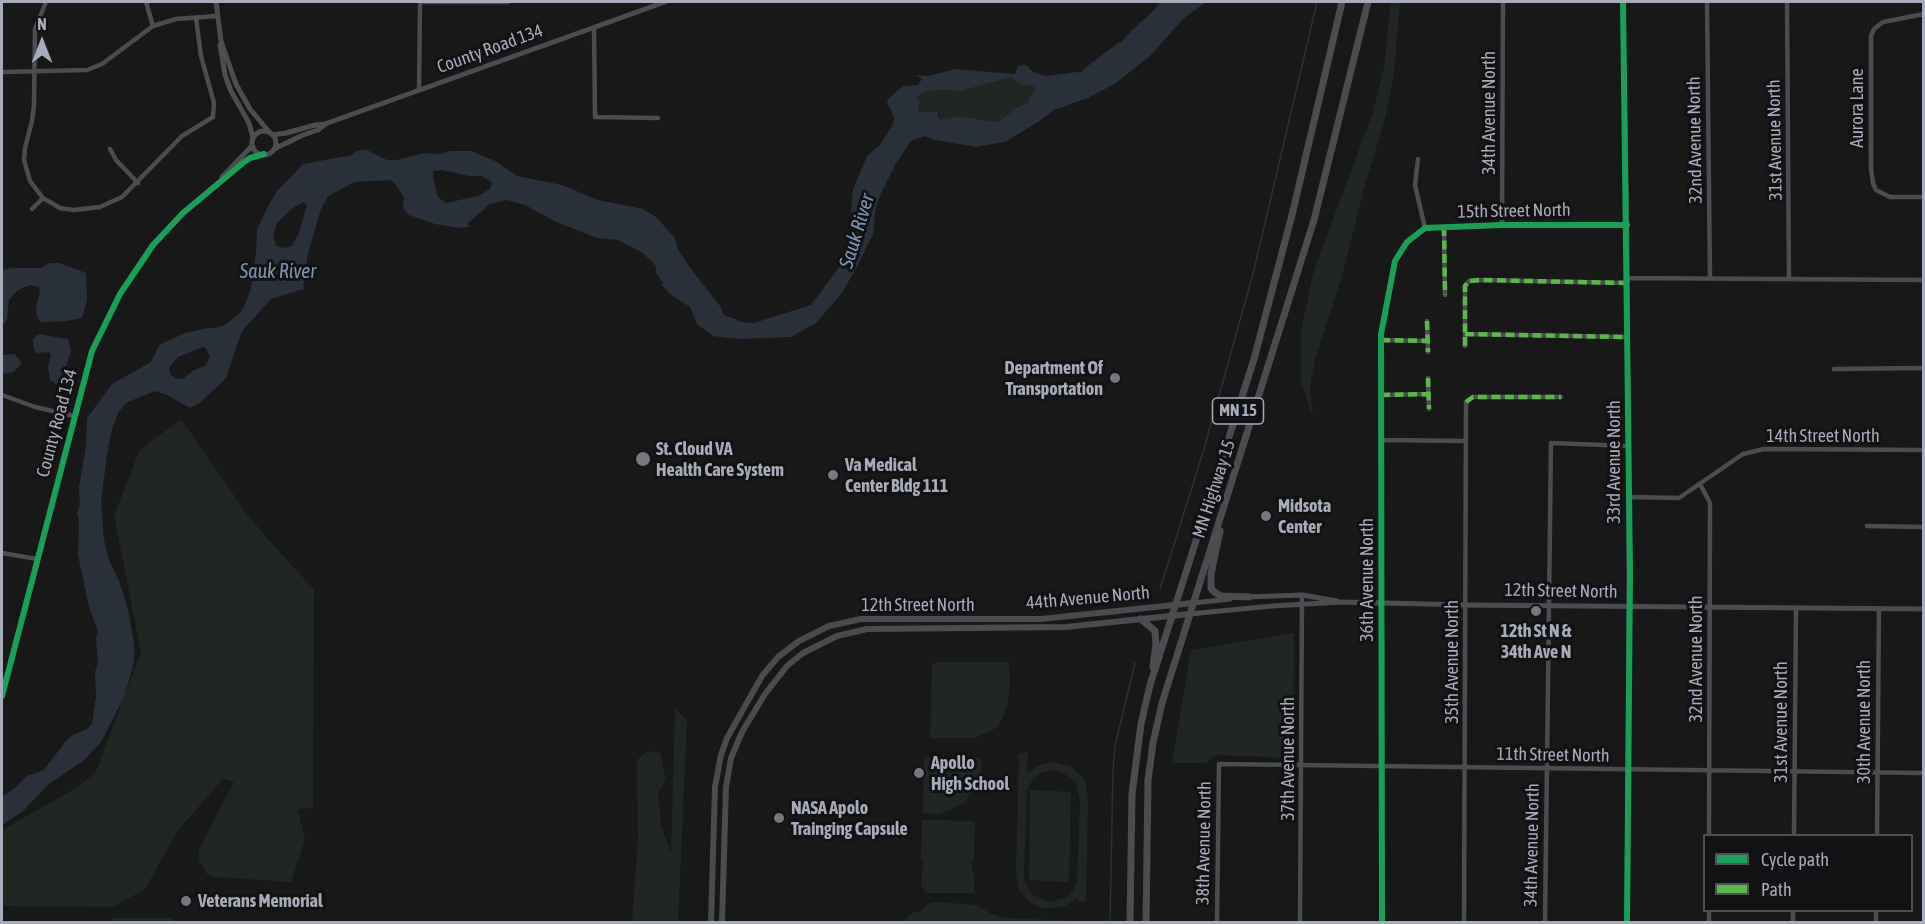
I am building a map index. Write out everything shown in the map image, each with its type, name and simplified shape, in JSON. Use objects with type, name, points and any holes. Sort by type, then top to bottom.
[{"type":"highway","name":"MN Highway 15","points":[[1130,922],[1133,775],[1139,732],[1150,685],[1254,359],[1292,215],[1342,2]]},
{"type":"highway","name":"MN Highway 15","points":[[1146,922],[1146,821],[1150,763],[1162,703],[1314,220],[1368,2]]},
{"type":"highway","points":[[1235,472],[1210,581],[1213,591],[1221,596],[1249,597]]},
{"type":"highway","points":[[1141,620],[1153,628],[1156,636],[1150,685]]},
{"type":"main road","name":"44th Avenue North","points":[[985,620],[1041,619],[1193,603]]},
{"type":"main road","name":"12th Street North","points":[[1173,616],[1189,614]]},
{"type":"main road","name":"44th Avenue North","points":[[983,627],[1066,627],[1173,616]]},
{"type":"main road","name":"12th Street North","points":[[711,922],[715,787],[718,765],[727,738],[768,668],[792,646],[818,630],[849,621],[870,618],[985,620]]},
{"type":"main road","name":"12th Street North","points":[[722,922],[726,788],[729,768],[736,744],[771,685],[797,657],[814,646],[837,636],[867,629],[983,627]]},
{"type":"street","points":[[46,2],[35,29],[33,114],[24,160],[30,181],[43,198],[50,204],[66,209],[92,209],[122,197],[183,136],[213,117],[214,103],[201,56],[196,18]]},
{"type":"street","points":[[146,2],[153,26]]},
{"type":"street","points":[[216,2],[220,34],[227,60],[243,98],[257,120],[271,134],[275,143],[270,153],[255,151],[252,146],[253,138],[249,123],[225,75],[221,61],[220,34]]},
{"type":"street","points":[[419,90],[420,2],[508,2]]},
{"type":"street","name":"County Road 134","points":[[271,134],[286,134],[325,124],[665,2]]},
{"type":"street","name":"34th Avenue North","points":[[1502,225],[1503,2]]},
{"type":"street","name":"33rd Avenue North","points":[[1623,2],[1629,446],[1627,922]]},
{"type":"street","name":"32nd Avenue North","points":[[1707,2],[1710,278]]},
{"type":"street","name":"31st Avenue North","points":[[1787,2],[1790,279]]},
{"type":"street","name":"Aurora Lane","points":[[1923,14],[1883,22],[1874,29],[1871,36],[1873,183],[1876,189],[1890,196],[1923,197]]},
{"type":"street","points":[[2,72],[81,71],[94,68],[153,26],[169,21],[217,16]]},
{"type":"street","points":[[594,28],[595,117],[658,118]]},
{"type":"street","name":"County Road 134","points":[[274,149],[318,130],[325,124]]},
{"type":"street","points":[[253,138],[261,131],[271,134]]},
{"type":"street","name":"County Road 134","points":[[2,696],[92,351],[134,272],[166,231],[252,146]]},
{"type":"street","points":[[110,149],[116,160],[138,183]]},
{"type":"street","name":"County Road 134","points":[[208,191],[247,160],[264,154]]},
{"type":"street","points":[[1418,159],[1415,185],[1425,228]]},
{"type":"street","points":[[32,209],[43,198]]},
{"type":"street","name":"15th Street North","points":[[1425,228],[1502,225],[1627,225]]},
{"type":"street","points":[[1444,227],[1445,295]]},
{"type":"street","name":"36th Avenue North","points":[[1382,922],[1381,340],[1395,261],[1407,242],[1425,228]]},
{"type":"street","points":[[1465,346],[1465,285],[1469,281],[1710,278],[1923,280]]},
{"type":"street","points":[[1427,321],[1428,352]]},
{"type":"street","points":[[1465,334],[1628,337]]},
{"type":"street","points":[[1381,340],[1428,341]]},
{"type":"street","points":[[1834,369],[1923,368]]},
{"type":"street","points":[[1428,378],[1429,409]]},
{"type":"street","points":[[1381,395],[1428,394]]},
{"type":"street","points":[[2,395],[35,407],[74,416]]},
{"type":"street","name":"35th Avenue North","points":[[1464,922],[1466,402],[1473,397],[1561,397]]},
{"type":"street","points":[[1382,440],[1466,441]]},
{"type":"street","name":"34th Avenue North","points":[[1545,922],[1551,443],[1629,446]]},
{"type":"street","name":"14th Street North","points":[[1629,497],[1679,498],[1743,454],[1764,449],[1923,450]]},
{"type":"street","name":"32nd Avenue North","points":[[1700,484],[1710,503],[1709,834]]},
{"type":"street","points":[[1867,526],[1923,527]]},
{"type":"street","points":[[2,553],[37,559]]},
{"type":"street","name":"12th Street North","points":[[1193,603],[1249,597],[1302,595],[1342,602]]},
{"type":"street","name":"37th Avenue North","points":[[1300,922],[1302,595]]},
{"type":"street","name":"12th Street North","points":[[1189,614],[1342,602],[1923,609]]},
{"type":"street","name":"31st Avenue North","points":[[1794,834],[1796,608]]},
{"type":"street","name":"30th Avenue North","points":[[1877,834],[1879,609]]},
{"type":"street","name":"11th Street North","points":[[1219,764],[1923,773]]},
{"type":"street","name":"38th Avenue North","points":[[1217,922],[1219,764]]},
{"type":"shaded area","points":[[1391,2],[1400,2],[1394,73],[1386,115],[1341,279],[1315,360],[1310,386],[1313,417],[1301,383],[1301,330],[1314,270],[1373,112],[1384,67]]},
{"type":"shaded area","points":[[1011,77],[1021,84],[1034,86],[1035,89],[1030,102],[1019,106],[998,122],[957,116],[941,120],[938,112],[918,113],[916,98],[924,92],[961,91]]},
{"type":"shaded area","points":[[181,419],[249,517],[314,589],[313,808],[298,809],[305,840],[291,882],[215,877],[207,874],[199,859],[199,849],[234,782],[223,779],[179,829],[145,889],[113,907],[2,906],[2,830],[78,787],[96,772],[141,652],[114,516],[139,451]]},
{"type":"shaded area","points":[[1294,633],[1293,758],[1216,755],[1206,763],[1172,763],[1191,650]]},
{"type":"shaded area","points":[[936,662],[1009,662],[1010,684],[1007,708],[998,727],[975,738],[930,738],[932,666]]},
{"type":"shaded area","points":[[675,709],[687,720],[678,922],[632,922],[638,837],[637,760],[647,751],[660,753],[666,779],[658,794],[661,825],[671,854]]},
{"type":"shaded area","points":[[1019,753],[1028,753],[1027,773],[1037,766],[1054,762],[1072,767],[1085,780],[1088,799],[1086,902],[1078,902],[1077,898],[1064,907],[1041,908],[1029,902],[1019,890],[1016,872]],"holes":[[[1052,770],[1062,772],[1076,782],[1080,801],[1077,881],[1074,890],[1067,897],[1050,902],[1033,895],[1025,883],[1027,790],[1040,773]]]},
{"type":"shaded area","points":[[928,757],[981,758],[981,772],[974,789],[965,802],[938,814],[923,813],[924,761]]},
{"type":"shaded area","points":[[1030,790],[1071,792],[1069,882],[1029,880]]},
{"type":"shaded area","points":[[922,820],[975,821],[974,861],[970,861],[974,877],[974,893],[927,893],[921,886]]},
{"type":"shaded area","points":[[936,902],[977,905],[989,913],[1005,918],[1079,922],[902,922],[914,912],[920,912],[927,904]]},
{"type":"shaded area","points":[[112,918],[172,918],[172,922],[112,922]]},
{"type":"water","name":"Sauk River","points":[[1161,2],[1206,2],[1184,18],[1150,56],[1116,83],[1088,98],[1054,110],[1005,142],[976,147],[935,140],[925,136],[911,141],[882,191],[876,207],[873,234],[842,293],[816,323],[791,337],[739,339],[713,336],[697,324],[690,307],[670,294],[661,284],[663,283],[656,273],[656,266],[643,253],[618,240],[597,238],[556,222],[525,205],[507,200],[490,204],[468,223],[469,227],[460,228],[435,224],[409,215],[403,206],[404,197],[390,180],[355,182],[328,196],[321,209],[308,253],[303,289],[271,299],[242,331],[226,378],[201,402],[190,408],[155,391],[128,402],[119,411],[112,429],[101,502],[104,540],[109,560],[128,609],[134,643],[134,662],[125,695],[101,742],[83,761],[49,784],[23,811],[2,825],[2,797],[27,776],[44,770],[66,741],[92,724],[96,696],[98,631],[89,607],[78,555],[77,513],[80,504],[79,488],[86,446],[87,418],[112,384],[151,362],[159,345],[185,333],[225,325],[242,311],[251,289],[257,230],[277,191],[303,164],[352,155],[356,151],[363,150],[387,160],[397,160],[424,153],[471,151],[495,161],[517,176],[562,185],[598,200],[643,209],[656,217],[674,237],[688,265],[720,306],[724,315],[742,322],[754,323],[811,305],[838,269],[849,234],[853,190],[867,156],[880,145],[893,124],[894,117],[887,102],[903,86],[918,85],[922,79],[916,75],[928,76],[956,69],[1015,74],[1018,66],[1022,65],[1045,76],[1085,71],[1109,57],[1132,30]],"holes":[[[1011,77],[1020,84],[1034,86],[1035,90],[1028,99],[1029,102],[1016,108],[998,122],[957,116],[941,120],[938,112],[918,112],[919,102],[916,98],[924,92],[961,91]],[[442,170],[469,176],[481,176],[492,182],[490,189],[478,196],[446,203],[438,197],[433,171]],[[303,202],[307,205],[299,233],[292,246],[279,247],[273,235],[277,223]],[[203,347],[206,348],[210,357],[205,366],[194,370],[184,378],[177,379],[171,375],[169,368],[178,357]]]},
{"type":"water","points":[[50,263],[59,263],[86,273],[87,300],[82,318],[41,322],[37,318],[36,308],[40,290],[30,285],[18,290],[9,300],[7,320],[2,326],[2,270],[41,268]]},
{"type":"water","points":[[38,334],[68,339],[71,351],[62,380],[56,384],[50,380],[48,367],[51,355],[49,352],[36,353],[34,349],[33,340]]},
{"type":"water","points":[[15,354],[22,364],[13,372],[2,374],[2,355]]},
{"type":"waterway","points":[[1160,589],[1204,449],[1253,274],[1317,2]]},
{"type":"waterway","name":"Sauk River","points":[[1088,72],[1121,47]]},
{"type":"waterway","points":[[1110,922],[1115,746],[1135,663]]},
{"type":"marked path","points":[[1444,227],[1445,295]]},
{"type":"marked path","points":[[1465,346],[1465,286],[1469,281],[1627,283]]},
{"type":"marked path","points":[[1427,321],[1428,352]]},
{"type":"marked path","points":[[1465,334],[1628,337]]},
{"type":"marked path","points":[[1381,340],[1428,341]]},
{"type":"marked path","points":[[1428,378],[1429,409]]},
{"type":"marked path","points":[[1381,395],[1428,394]]},
{"type":"marked path","points":[[1466,402],[1473,397],[1561,397]]},
{"type":"cycle path","points":[[1623,2],[1630,573],[1627,922]]},
{"type":"cycle path","points":[[2,696],[92,351],[120,294],[153,245],[183,213],[244,162],[264,154]]},
{"type":"cycle path","points":[[1382,922],[1381,334],[1395,261],[1407,242],[1425,228],[1502,225],[1627,225]]},
{"type":"place","name":"Department Of Transportation","points":[[1115,378]]},
{"type":"place","name":"St. Cloud VA Health Care System","points":[[643,459]]},
{"type":"place","name":"Va Medical Center Bldg 111","points":[[833,475]]},
{"type":"place","name":"Midsota Center","points":[[1266,516]]},
{"type":"place","name":"12th St N & 34th Ave N","points":[[1536,611]]},
{"type":"place","name":"Apollo High School","points":[[919,773]]},
{"type":"place","name":"NASA Apolo Trainging Capsule","points":[[779,818]]},
{"type":"place","name":"Veterans Memorial","points":[[186,901]]}]
